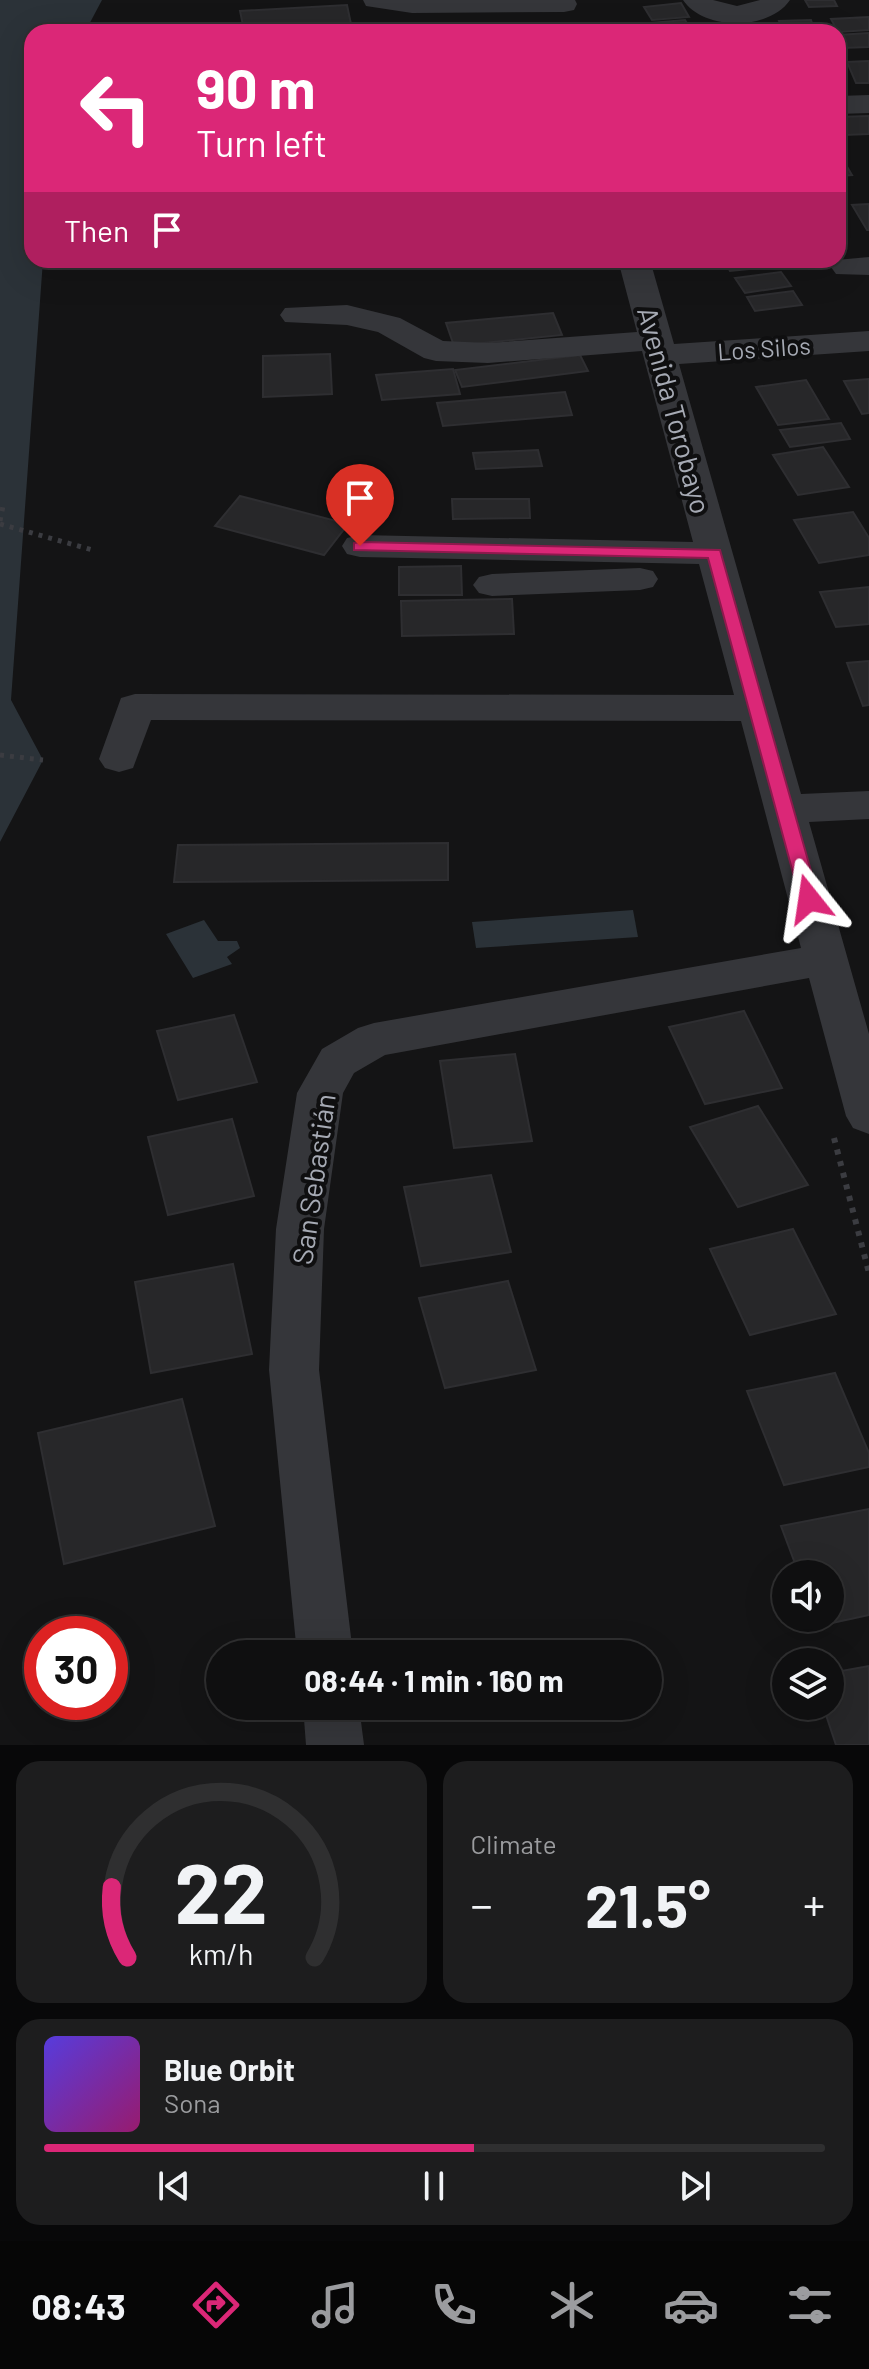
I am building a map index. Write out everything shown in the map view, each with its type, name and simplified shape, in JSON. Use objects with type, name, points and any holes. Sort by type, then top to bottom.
[{"type":"street","points":[[376,0],[412,5],[563,2],[570,24]]},
{"type":"street","points":[[696,0],[703,7],[719,13],[737,14],[757,11],[777,0]]},
{"type":"street","points":[[846,105],[869,104]]},
{"type":"street","name":"Avenida Torobayo","points":[[636,268],[869,1116]]},
{"type":"street","name":"Los Silos","points":[[296,315],[347,315],[389,325],[436,351],[488,353],[869,341]]},
{"type":"street","points":[[360,546],[718,564]]},
{"type":"street","points":[[492,585],[718,564]]},
{"type":"street","points":[[119,759],[135,707],[757,708]]},
{"type":"street","points":[[785,809],[869,805]]},
{"type":"street","name":"San Sebastián","points":[[323,1640],[294,1370],[300,1229],[320,1093],[338,1061],[374,1040],[826,959]]},
{"type":"street","points":[[332,1720],[335,1745]]},
{"type":"path","points":[[3,506],[0,523],[96,551]]},
{"type":"path","points":[[0,755],[43,760]]},
{"type":"shaded area","points":[[0,0],[102,0],[89,24],[24,24],[24,268],[42,268],[11,700],[43,760],[0,842]]},
{"type":"shaded area","points":[[633,910],[638,937],[476,948],[472,922]]},
{"type":"shaded area","points":[[204,920],[218,941],[237,941],[240,948],[227,957],[232,964],[193,978],[166,934]]},
{"type":"building","points":[[805,0],[834,0],[837,6],[809,7]]},
{"type":"building","points":[[681,3],[689,17],[652,20],[644,7]]},
{"type":"building","points":[[347,5],[351,24],[243,24],[240,11]]},
{"type":"building","points":[[869,17],[869,30],[846,31],[846,24],[834,24],[831,19]]},
{"type":"building","points":[[685,20],[687,24],[637,24]]},
{"type":"building","points":[[811,20],[812,24],[780,24],[779,21]]},
{"type":"building","points":[[869,33],[869,47],[846,48],[846,34]]},
{"type":"building","points":[[869,61],[869,83],[856,83],[847,62]]},
{"type":"building","points":[[869,116],[869,134],[846,135],[846,117]]},
{"type":"building","points":[[869,204],[869,230],[867,230],[852,205]]},
{"type":"building","points":[[728,268],[759,268],[730,271]]},
{"type":"building","points":[[781,272],[791,286],[745,293],[735,278]]},
{"type":"building","points":[[793,291],[802,305],[755,311],[747,297]]},
{"type":"building","points":[[553,313],[562,335],[454,346],[446,323]]},
{"type":"building","points":[[330,354],[332,394],[263,397],[263,356]]},
{"type":"building","points":[[580,355],[588,371],[462,387],[455,370]]},
{"type":"building","points":[[453,369],[460,394],[382,400],[376,375]]},
{"type":"building","points":[[869,379],[869,413],[862,414],[844,381]]},
{"type":"building","points":[[806,380],[829,419],[778,425],[756,387]]},
{"type":"building","points":[[565,392],[572,415],[443,426],[437,403]]},
{"type":"building","points":[[841,423],[850,439],[790,447],[780,430]]},
{"type":"building","points":[[823,447],[849,487],[798,495],[773,455]]},
{"type":"building","points":[[538,450],[542,466],[476,469],[473,453]]},
{"type":"building","points":[[240,496],[348,524],[324,555],[215,526]]},
{"type":"building","points":[[452,499],[529,499],[530,518],[453,519]]},
{"type":"building","points":[[853,512],[869,538],[869,555],[819,563],[794,520]]},
{"type":"building","points":[[461,566],[462,595],[399,595],[399,567]]},
{"type":"building","points":[[869,587],[869,624],[836,627],[820,592]]},
{"type":"building","points":[[512,599],[514,634],[402,636],[401,601]]},
{"type":"building","points":[[869,661],[869,705],[863,706],[847,663]]},
{"type":"building","points":[[448,843],[448,880],[174,882],[178,845]]},
{"type":"building","points":[[744,1011],[782,1088],[705,1104],[669,1027]]},
{"type":"building","points":[[234,1015],[257,1082],[178,1100],[157,1031]]},
{"type":"building","points":[[515,1054],[532,1141],[454,1148],[440,1061]]},
{"type":"building","points":[[758,1106],[808,1185],[738,1207],[690,1127]]},
{"type":"building","points":[[232,1119],[254,1196],[168,1215],[148,1137]]},
{"type":"building","points":[[491,1175],[511,1252],[421,1266],[404,1187]]},
{"type":"building","points":[[793,1229],[836,1314],[750,1335],[710,1249]]},
{"type":"building","points":[[233,1264],[252,1354],[151,1373],[135,1282]]},
{"type":"building","points":[[508,1281],[536,1370],[445,1388],[419,1298]]},
{"type":"building","points":[[835,1373],[869,1453],[869,1467],[784,1485],[747,1391]]},
{"type":"building","points":[[182,1399],[215,1526],[64,1564],[38,1433]]},
{"type":"building","points":[[869,1509],[869,1615],[844,1620],[844,1560],[794,1560],[781,1526]]},
{"type":"building","points":[[869,1666],[869,1745],[836,1745],[828,1720],[844,1720],[844,1670]]},
{"type":"route","points":[[360,546],[715,553],[809,899]]}]
